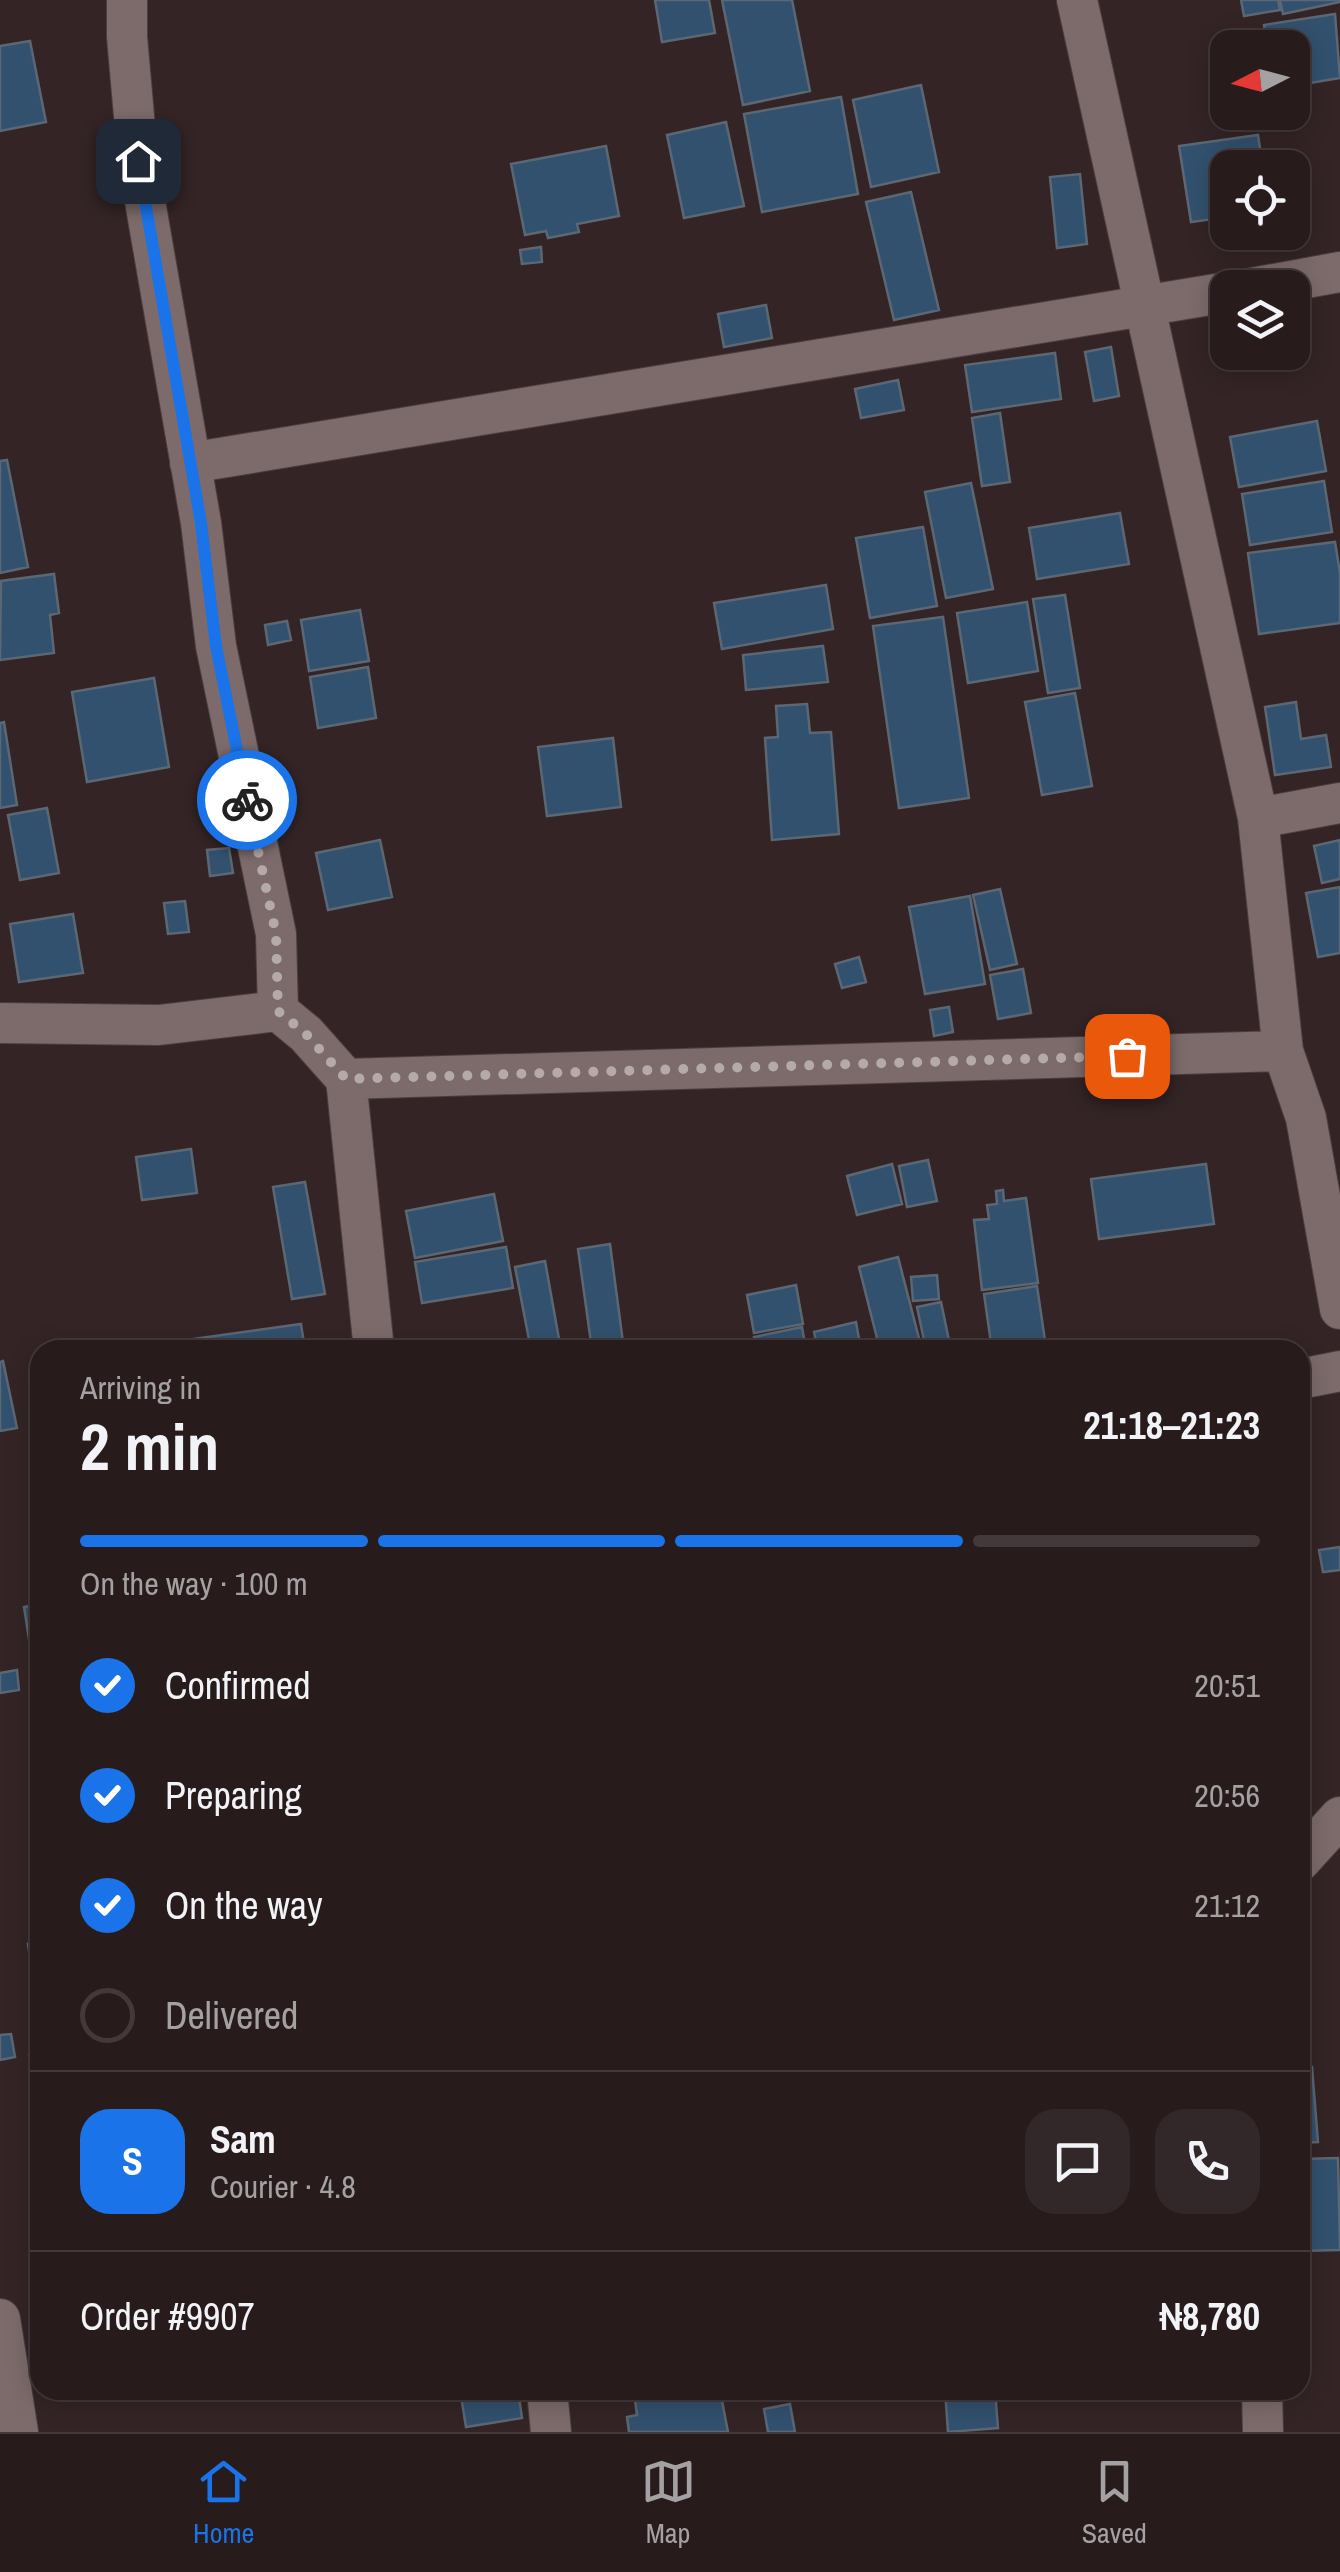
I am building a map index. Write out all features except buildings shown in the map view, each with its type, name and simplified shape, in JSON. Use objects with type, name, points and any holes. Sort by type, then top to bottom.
[{"type":"street","points":[[127,0],[138,161],[190,463],[216,646],[276,934],[278,1011]]},
{"type":"street","points":[[1077,0],[1258,818],[1283,1051],[1323,1117],[1340,1310]]},
{"type":"street","points":[[1310,277],[1340,272]]},
{"type":"street","points":[[190,463],[1210,295]]},
{"type":"street","points":[[1258,818],[1340,803]]},
{"type":"street","points":[[0,1023],[159,1025],[278,1011],[306,1034],[346,1079],[373,1340]]},
{"type":"street","points":[[346,1079],[1283,1051]]},
{"type":"street","points":[[1310,1376],[1340,1371]]},
{"type":"street","points":[[1310,1850],[1340,1817]]},
{"type":"street","points":[[0,2319],[18,2432]]},
{"type":"street","points":[[547,2400],[551,2432]]},
{"type":"street","points":[[1262,2400],[1263,2432]]},
{"type":"way so far","points":[[247,800],[276,934],[278,1011],[306,1034],[346,1079],[1127,1056]]},
{"type":"route","points":[[138,161],[201,523],[216,646],[247,800]]}]
